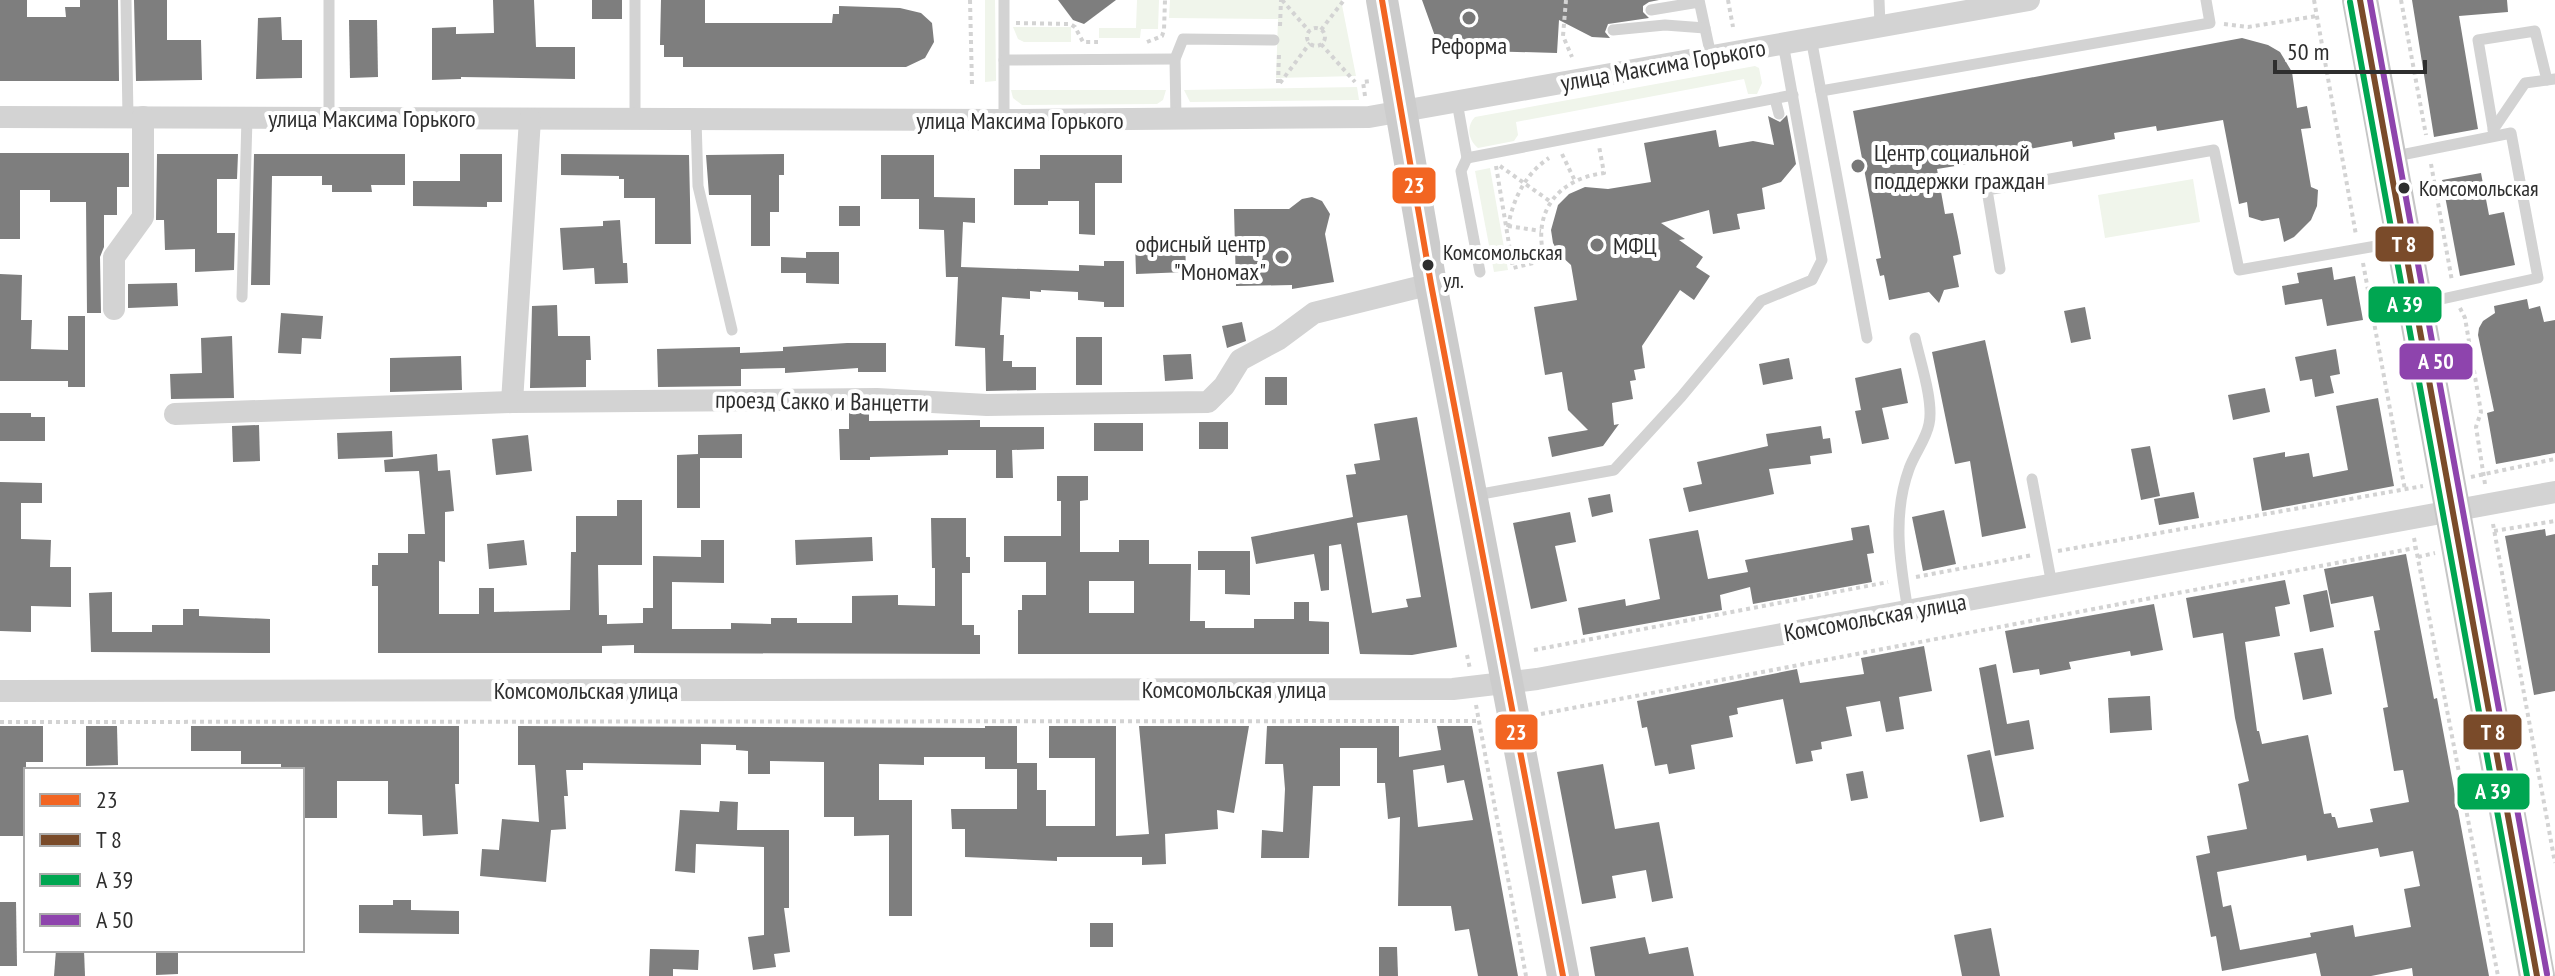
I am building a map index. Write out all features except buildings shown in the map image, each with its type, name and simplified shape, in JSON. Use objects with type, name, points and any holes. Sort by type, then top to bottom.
[{"type":"main road","points":[[1382,0],[1431,284],[1563,976]]},
{"type":"main road","points":[[2360,0],[2537,976]]},
{"type":"street","name":"улица Максима Горького","points":[[0,117],[1004,120],[1369,117],[2029,0]]},
{"type":"street","points":[[114,309],[114,257],[143,217],[136,117]]},
{"type":"street","points":[[512,402],[530,119]]},
{"type":"street","name":"проезд Сакко и Ванцетти","points":[[175,414],[512,402],[877,399],[987,405],[1208,402],[1224,386],[1240,360],[1279,339],[1314,313],[1431,284]]},
{"type":"street","name":"Комсомольская улица","points":[[0,691],[1453,689],[1537,679],[2410,519],[2448,496],[2489,503],[2555,492]]},
{"type":"lane","points":[[126,0],[136,117]]},
{"type":"lane","points":[[329,0],[329,118]]},
{"type":"lane","points":[[635,0],[635,119]]},
{"type":"lane","points":[[1004,0],[1004,120]]},
{"type":"lane","points":[[1879,0],[1880,25]]},
{"type":"lane","points":[[1821,91],[2210,23],[2206,0]]},
{"type":"lane","points":[[1651,10],[1699,1],[1711,56]]},
{"type":"lane","points":[[1613,30],[1665,25],[1705,28]]},
{"type":"lane","points":[[2535,31],[2551,79],[2525,83],[2493,132],[2478,40],[2535,31]]},
{"type":"lane","points":[[1811,38],[1867,338]]},
{"type":"lane","points":[[1176,120],[1175,59],[1183,39],[1274,40]]},
{"type":"lane","points":[[1471,496],[1614,470],[1681,397],[1761,301],[1812,280],[1822,260],[1783,43]]},
{"type":"lane","points":[[1004,60],[1175,59]]},
{"type":"lane","points":[[1467,158],[1793,95]]},
{"type":"lane","points":[[1775,99],[1779,114]]},
{"type":"lane","points":[[1457,102],[1467,158],[1461,171],[1480,272]]},
{"type":"lane","points":[[242,297],[247,118]]},
{"type":"lane","points":[[696,119],[698,186],[732,330]]},
{"type":"lane","points":[[2389,157],[2493,132],[2511,133],[2538,278],[2414,305]]},
{"type":"lane","points":[[2000,269],[1987,190],[2214,150],[2239,270],[2403,241]]},
{"type":"lane","points":[[1908,611],[1898,522],[1909,469],[1929,424],[1930,410],[1915,338]]},
{"type":"lane","points":[[2032,479],[2052,585]]},
{"type":"path","points":[[970,0],[972,85]]},
{"type":"path","points":[[1146,42],[1162,36],[1165,0]]},
{"type":"path","points":[[1282,0],[1309,31]]},
{"type":"path","points":[[1321,30],[1344,0]]},
{"type":"path","points":[[1566,0],[1562,14],[1563,36],[1572,57]]},
{"type":"path","points":[[1728,0],[1733,27]]},
{"type":"path","points":[[2314,0],[2405,490]]},
{"type":"path","points":[[2401,0],[2454,296],[2465,318],[2481,412],[2476,427],[2483,475],[2555,863]]},
{"type":"path","points":[[2210,23],[2248,27],[2317,16]]},
{"type":"path","points":[[1004,23],[1070,24],[1083,42],[1099,42]]},
{"type":"path","points":[[1310,43],[1307,38],[1309,31],[1315,28],[1325,36],[1321,44]]},
{"type":"path","points":[[1310,43],[1321,44],[1355,82]]},
{"type":"path","points":[[1280,83],[1310,43]]},
{"type":"path","points":[[1551,202],[1495,162],[1513,268],[1545,260],[1541,231],[1551,202],[1575,181],[1604,173],[1599,144]]},
{"type":"path","points":[[1508,237],[1516,197],[1543,162],[1560,150],[1575,181]]},
{"type":"path","points":[[1508,226],[1541,231]]},
{"type":"path","points":[[1534,650],[1903,579],[2405,490],[2448,496],[2483,475],[2555,459]]},
{"type":"path","points":[[2410,519],[2498,976]]},
{"type":"path","points":[[2494,531],[2555,521]]},
{"type":"path","points":[[1541,714],[2416,548]]},
{"type":"path","points":[[1467,655],[1526,976]]},
{"type":"path","points":[[0,722],[1479,721]]},
{"type":"shaded area","points":[[985,0],[995,0],[996,81],[985,82]]},
{"type":"shaded area","points":[[1137,0],[1159,0],[1158,29],[1141,29],[1140,38],[1099,38],[1099,28],[1136,28]]},
{"type":"shaded area","points":[[1170,0],[1341,0],[1356,76],[1276,78],[1278,19],[1169,18]]},
{"type":"shaded area","points":[[1013,27],[1071,27],[1071,42],[1024,42],[1018,39]]},
{"type":"shaded area","points":[[1755,66],[1759,68],[1762,83],[1757,94],[1748,94],[1744,79],[1516,122],[1518,135],[1514,141],[1478,148],[1470,137],[1470,125],[1475,117]]},
{"type":"shaded area","points":[[1357,87],[1359,100],[1190,102],[1184,90]]},
{"type":"shaded area","points":[[1011,90],[1166,90],[1163,100],[1157,104],[1022,105],[1013,98]]},
{"type":"shaded area","points":[[1490,168],[1508,270],[1494,272],[1475,171]]},
{"type":"shaded area","points":[[2193,179],[2200,222],[2105,238],[2098,195]]},
{"type":"transit line","name":"23","points":[[1382,0],[1431,284],[1563,976]]},
{"type":"transit line","points":[[2360,0],[2537,976]]},
{"type":"transit line","points":[[2370,0],[2547,974]]},
{"type":"transit line","points":[[2350,2],[2527,976]]},
{"type":"place","name":"Реформа","points":[[1469,18]]},
{"type":"place","name":"Центр социальной поддержки граждан","points":[[1858,166]]},
{"type":"place","name":"Комсомольская","points":[[2404,188]]},
{"type":"place","name":"МФЦ","points":[[1597,245]]},
{"type":"place","name":"офисный центр \"Мономах\"","points":[[1282,257]]},
{"type":"place","name":"Комсомольская ул.","points":[[1428,265]]}]
